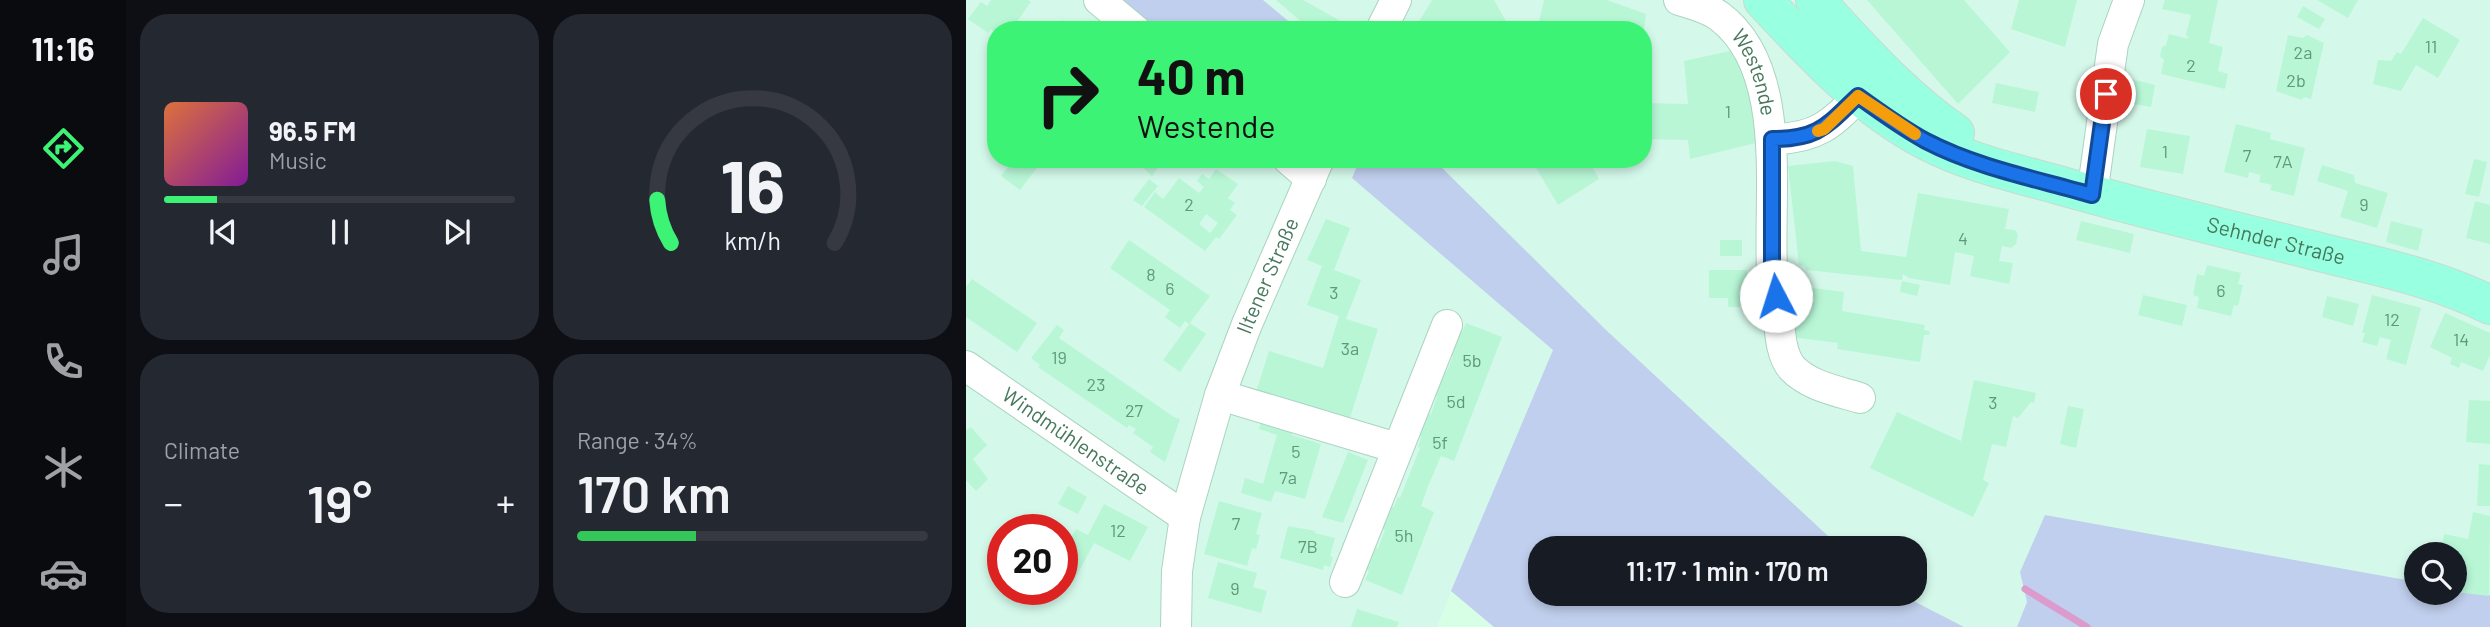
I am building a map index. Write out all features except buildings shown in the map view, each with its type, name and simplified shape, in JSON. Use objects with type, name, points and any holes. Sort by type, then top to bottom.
[{"type":"main road","name":"Sehnder Straße","points":[[1763,0],[1813,54],[1871,84]]},
{"type":"main road","name":"Sehnder Straße","points":[[1815,0],[1871,84],[1927,141],[1997,169],[2426,279],[2490,305]]},
{"type":"street","points":[[1099,0],[1124,21]]},
{"type":"street","points":[[1386,21],[1396,0]]},
{"type":"street","name":"Westende","points":[[1679,0],[1717,14],[1731,26],[1752,55],[1764,92],[1772,139],[1772,271],[1782,346],[1790,366],[1822,387],[1860,398]]},
{"type":"street","points":[[2076,190],[2113,44],[2129,0]]},
{"type":"street","name":"Westende","points":[[1772,139],[1808,136],[1824,129],[1871,84]]},
{"type":"street","name":"Iltener Straße","points":[[1176,627],[1177,571],[1185,517],[1220,395],[1247,324],[1315,169]]},
{"type":"street","points":[[1345,582],[1447,325]]},
{"type":"street","name":"Windmühlenstraße","points":[[966,366],[1185,517]]},
{"type":"street","points":[[1220,395],[1397,448]]},
{"type":"shaded area","points":[[966,0],[2490,0],[2490,627],[966,627]]},
{"type":"shaded area","points":[[1112,0],[1263,0],[1288,21],[1137,21]]},
{"type":"shaded area","points":[[1356,168],[1442,168],[1606,330],[1828,536],[1528,536],[1528,606],[1923,606],[1964,627],[1494,627],[1451,591],[1553,350],[1352,178]]},
{"type":"shaded area","points":[[2045,515],[2404,580],[2404,605],[2467,605],[2467,591],[2490,595],[2490,627],[2017,627],[2027,602],[2020,572]]},
{"type":"shaded area","points":[[1451,591],[1494,627],[1437,627]]},
{"type":"waterway","points":[[2025,589],[2087,627]]},
{"type":"slow traffic","points":[[1818,131],[1824,129],[1858,96],[1915,134]]},
{"type":"route","points":[[1776,296],[1772,271],[1772,139],[1808,136],[1824,129],[1858,96],[1896,123],[1961,156],[1997,169],[2092,195],[2106,94]]}]
